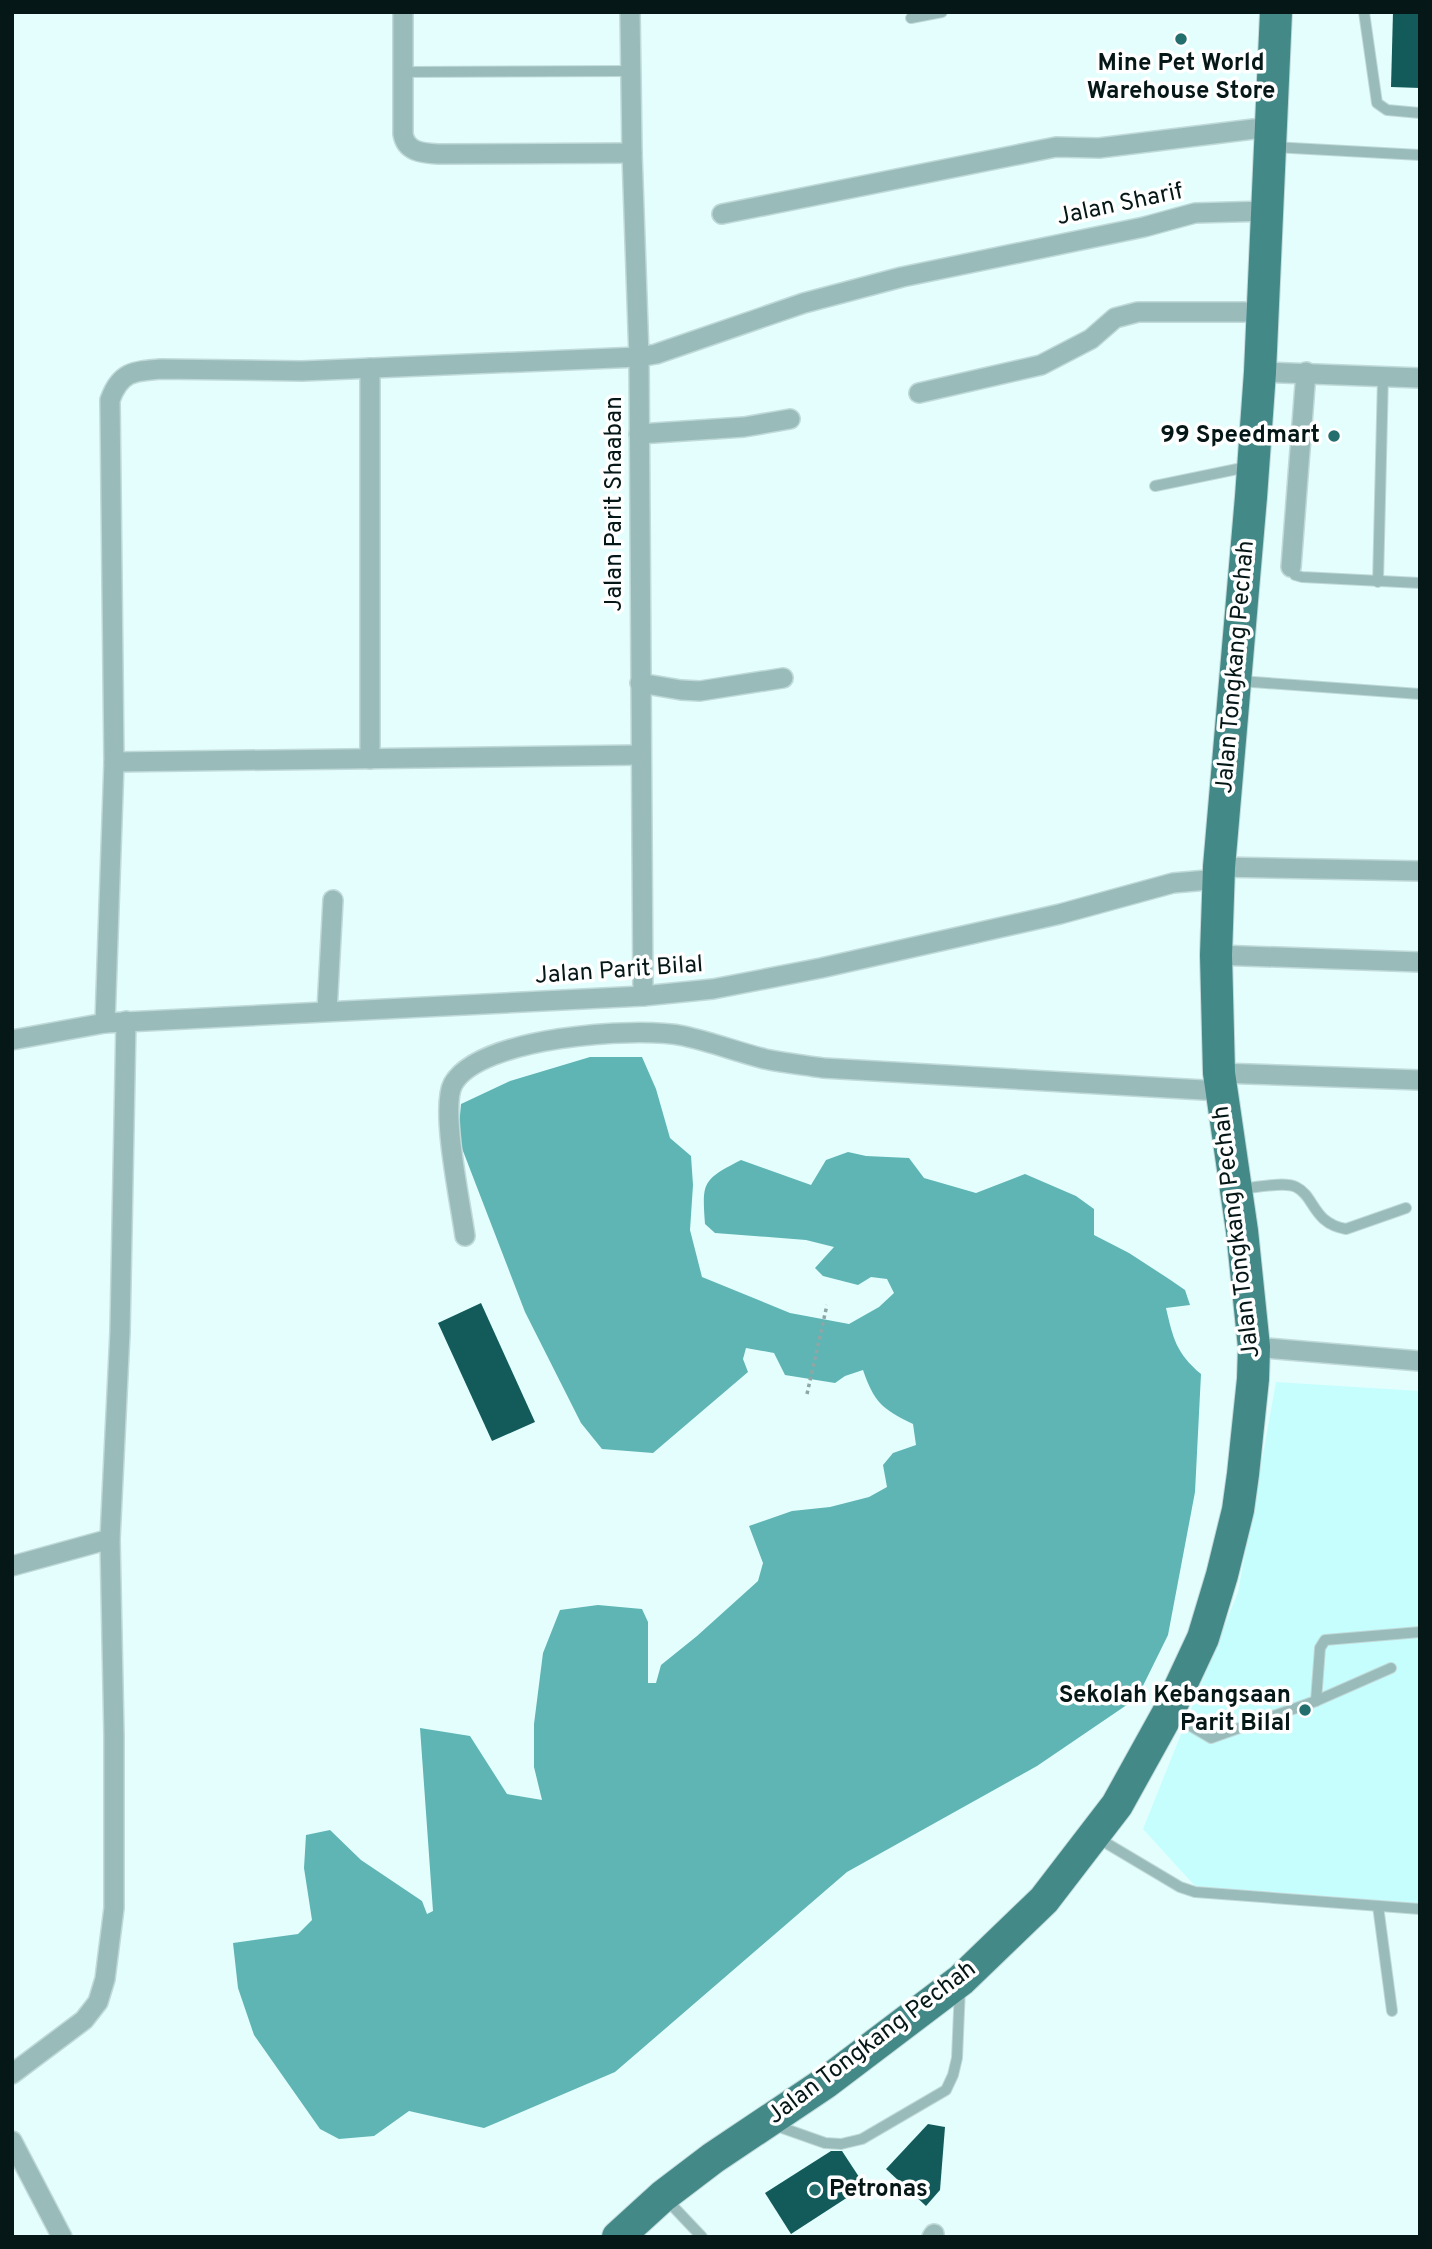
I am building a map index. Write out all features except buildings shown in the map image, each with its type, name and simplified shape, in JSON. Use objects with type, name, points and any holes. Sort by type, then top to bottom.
[{"type":"main road","name":"Jalan Tongkang Pechah","points":[[618,2237],[663,2196],[713,2158],[825,2083],[961,1980],[1044,1900],[1117,1805],[1168,1713],[1203,1638],[1222,1575],[1238,1510],[1248,1440],[1254,1347],[1242,1231],[1220,1082],[1216,954],[1219,873],[1254,466],[1287,373],[1262,312],[1276,12]]},
{"type":"street","points":[[403,12],[404,143],[411,149],[438,154],[632,153]]},
{"type":"street","name":"Jalan Parit Shaaban","points":[[630,12],[632,153],[648,355],[649,684],[640,755],[643,996]]},
{"type":"street","points":[[722,214],[1056,147],[1099,148],[1270,137]]},
{"type":"street","name":"Jalan Sharif","points":[[114,762],[110,400],[115,386],[123,376],[141,370],[302,371],[648,355],[804,303],[984,258],[1195,213],[1268,211]]},
{"type":"street","points":[[919,393],[1041,365],[1090,339],[1115,318],[1138,312],[1262,312]]},
{"type":"street","points":[[370,368],[370,759]]},
{"type":"street","points":[[1291,567],[1287,373],[1420,378]]},
{"type":"street","points":[[649,434],[744,427],[790,419]]},
{"type":"street","points":[[649,684],[700,691],[783,678]]},
{"type":"street","points":[[105,1023],[114,762],[640,755]]},
{"type":"street","name":"Jalan Parit Bilal","points":[[12,1040],[126,1021],[643,996],[713,989],[821,968],[1060,914],[1219,873],[1420,871]]},
{"type":"street","points":[[327,1011],[333,900]]},
{"type":"street","points":[[1216,954],[1420,962]]},
{"type":"street","points":[[12,2074],[84,2020],[99,2003],[105,1979],[114,1908],[110,1539],[120,1332],[126,1021]]},
{"type":"street","points":[[465,1236],[448,1117],[452,1086],[466,1068],[510,1049],[592,1033],[643,1032],[683,1036],[767,1059],[823,1068],[1220,1082],[1420,1080]]},
{"type":"street","points":[[1254,1347],[1420,1361]]},
{"type":"street","points":[[12,1566],[110,1539]]},
{"type":"street","points":[[12,2141],[62,2237]]},
{"type":"lane","points":[[911,18],[942,12]]},
{"type":"lane","points":[[1364,12],[1377,103],[1387,110],[1420,113]]},
{"type":"lane","points":[[402,72],[631,71]]},
{"type":"lane","points":[[1270,137],[1420,155]]},
{"type":"lane","points":[[1378,582],[1383,376]]},
{"type":"lane","points":[[1155,486],[1254,466]]},
{"type":"lane","points":[[1291,567],[1295,575],[1302,577],[1420,583]]},
{"type":"lane","points":[[1235,681],[1420,694]]},
{"type":"lane","points":[[1236,1189],[1289,1185],[1298,1187],[1318,1215],[1337,1227],[1346,1229],[1406,1208]]},
{"type":"lane","points":[[1316,1701],[1320,1648],[1325,1640],[1420,1632]]},
{"type":"lane","points":[[1168,1713],[1211,1738],[1316,1701],[1391,1668]]},
{"type":"lane","points":[[1094,1835],[1180,1887],[1195,1892],[1420,1909]]},
{"type":"lane","points":[[1378,1906],[1392,2011]]},
{"type":"lane","points":[[766,2123],[825,2143],[841,2144],[862,2139],[946,2090],[957,2058],[961,1980]]},
{"type":"lane","points":[[663,2196],[702,2237]]},
{"type":"path","points":[[807,1394],[827,1305]]},
{"type":"shaded area","points":[[590,1057],[642,1057],[656,1089],[670,1138],[691,1156],[693,1185],[690,1230],[702,1277],[790,1313],[849,1324],[879,1307],[894,1293],[887,1279],[871,1277],[858,1285],[823,1276],[815,1268],[834,1247],[806,1240],[715,1233],[705,1224],[704,1199],[707,1184],[718,1173],[741,1160],[811,1185],[826,1160],[848,1152],[866,1156],[909,1158],[924,1178],[976,1193],[1025,1174],[1076,1196],[1094,1209],[1094,1235],[1129,1253],[1185,1290],[1190,1305],[1166,1308],[1181,1352],[1201,1374],[1195,1492],[1168,1635],[1137,1698],[1037,1766],[847,1872],[615,2072],[484,2128],[409,2111],[374,2136],[339,2139],[320,2129],[254,2035],[238,1988],[233,1943],[298,1934],[312,1920],[304,1868],[306,1835],[330,1830],[361,1860],[422,1901],[427,1914],[433,1911],[420,1728],[470,1736],[507,1794],[542,1800],[534,1767],[534,1724],[543,1653],[560,1610],[598,1605],[642,1609],[648,1622],[648,1683],[656,1683],[661,1665],[758,1581],[763,1563],[749,1526],[792,1511],[830,1507],[869,1497],[887,1487],[883,1465],[893,1453],[916,1445],[913,1424],[880,1403],[863,1370],[845,1376],[835,1383],[785,1375],[774,1353],[746,1348],[743,1359],[748,1372],[653,1453],[602,1449],[581,1423],[525,1312],[458,1138],[461,1104],[510,1081]]},
{"type":"shaded area","name":"Sekolah Kebangsaan Parit Bilal","points":[[1276,1382],[1420,1391],[1420,1903],[1195,1886],[1143,1829],[1238,1592]]},
{"type":"place","name":"Mine Pet World Warehouse Store","points":[[1181,39]]},
{"type":"place","name":"99 Speedmart","points":[[1334,436]]},
{"type":"place","name":"Sekolah Kebangsaan Parit Bilal","points":[[1305,1710]]},
{"type":"place","name":"Petronas","points":[[815,2190]]}]
